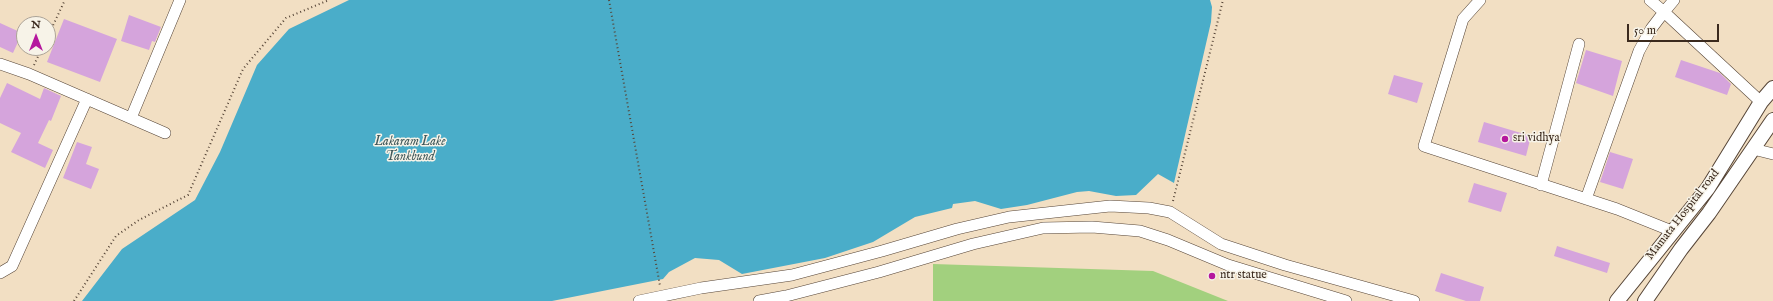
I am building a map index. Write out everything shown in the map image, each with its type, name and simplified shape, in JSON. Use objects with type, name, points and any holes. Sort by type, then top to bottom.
[{"type":"street","points":[[131,118],[180,0]]},
{"type":"street","points":[[1480,0],[1463,19],[1424,146],[1586,199],[1672,230]]},
{"type":"street","points":[[1650,0],[1761,102]]},
{"type":"street","points":[[1586,199],[1639,51],[1651,29],[1674,0]]},
{"type":"street","points":[[1541,185],[1580,44]]},
{"type":"street","points":[[0,65],[29,74],[165,133]]},
{"type":"street","name":"Mamata Hospital road","points":[[1617,301],[1672,230],[1708,188],[1761,102],[1773,88]]},
{"type":"street","points":[[0,274],[12,266],[87,98]]},
{"type":"street","name":"Mamata Hospital road","points":[[1644,301],[1681,249],[1709,214],[1773,120]]},
{"type":"street","points":[[1753,149],[1773,154]]},
{"type":"street","points":[[639,301],[700,288],[792,275],[957,229],[1009,217],[1110,206],[1149,208],[1170,212],[1221,244],[1285,265],[1414,301]]},
{"type":"street","points":[[759,301],[786,296],[879,272],[973,244],[1043,228],[1092,227],[1140,230],[1228,265],[1346,301]]},
{"type":"street","points":[[1213,259],[1221,244]]},
{"type":"path","points":[[56,20],[66,0]]},
{"type":"path","points":[[74,301],[116,236],[139,220],[188,195],[243,69],[286,18],[329,0]]},
{"type":"path","points":[[609,0],[662,296]]},
{"type":"path","points":[[1170,212],[1223,0]]},
{"type":"path","points":[[29,74],[38,56]]},
{"type":"green space","points":[[933,264],[1153,271],[1228,301],[933,301]]},
{"type":"water","name":"Lakaram Lake Tankbund","points":[[349,0],[1210,0],[1212,7],[1211,22],[1174,183],[1158,174],[1136,195],[1116,196],[1089,191],[1077,192],[1027,205],[1001,209],[975,201],[953,204],[952,208],[915,217],[873,242],[825,258],[742,274],[719,260],[695,258],[669,272],[663,279],[552,301],[82,301],[122,249],[195,200],[220,152],[257,65],[289,29]]},
{"type":"building","points":[[129,15],[161,27],[155,42],[152,41],[149,50],[121,41]]},
{"type":"building","points":[[64,19],[117,39],[100,82],[47,62],[49,56],[56,56],[56,39]]},
{"type":"building","points":[[0,23],[16,30],[16,46],[13,53],[0,47]]},
{"type":"building","points":[[1586,50],[1622,61],[1613,96],[1576,83]]},
{"type":"building","points":[[1681,60],[1720,73],[1731,84],[1727,95],[1675,77]]},
{"type":"building","points":[[1394,75],[1423,83],[1417,103],[1388,94]]},
{"type":"building","points":[[7,83],[40,99],[44,88],[61,96],[51,121],[49,120],[38,143],[53,150],[45,168],[11,152],[21,133],[0,123],[0,98]]},
{"type":"building","name":"sri vidhya","points":[[1484,122],[1531,136],[1526,156],[1478,142]]},
{"type":"building","points":[[77,142],[92,147],[86,164],[99,169],[91,189],[63,178]]},
{"type":"building","points":[[1610,152],[1633,159],[1623,189],[1600,182]]},
{"type":"building","points":[[1474,183],[1507,193],[1501,212],[1468,202]]},
{"type":"building","points":[[1557,246],[1610,263],[1607,273],[1554,256]]},
{"type":"building","points":[[1441,273],[1484,287],[1480,301],[1466,301],[1435,291]]},
{"type":"place","name":"sri vidhya","points":[[1505,139]]},
{"type":"place","name":"ntr statue","points":[[1212,276]]}]
